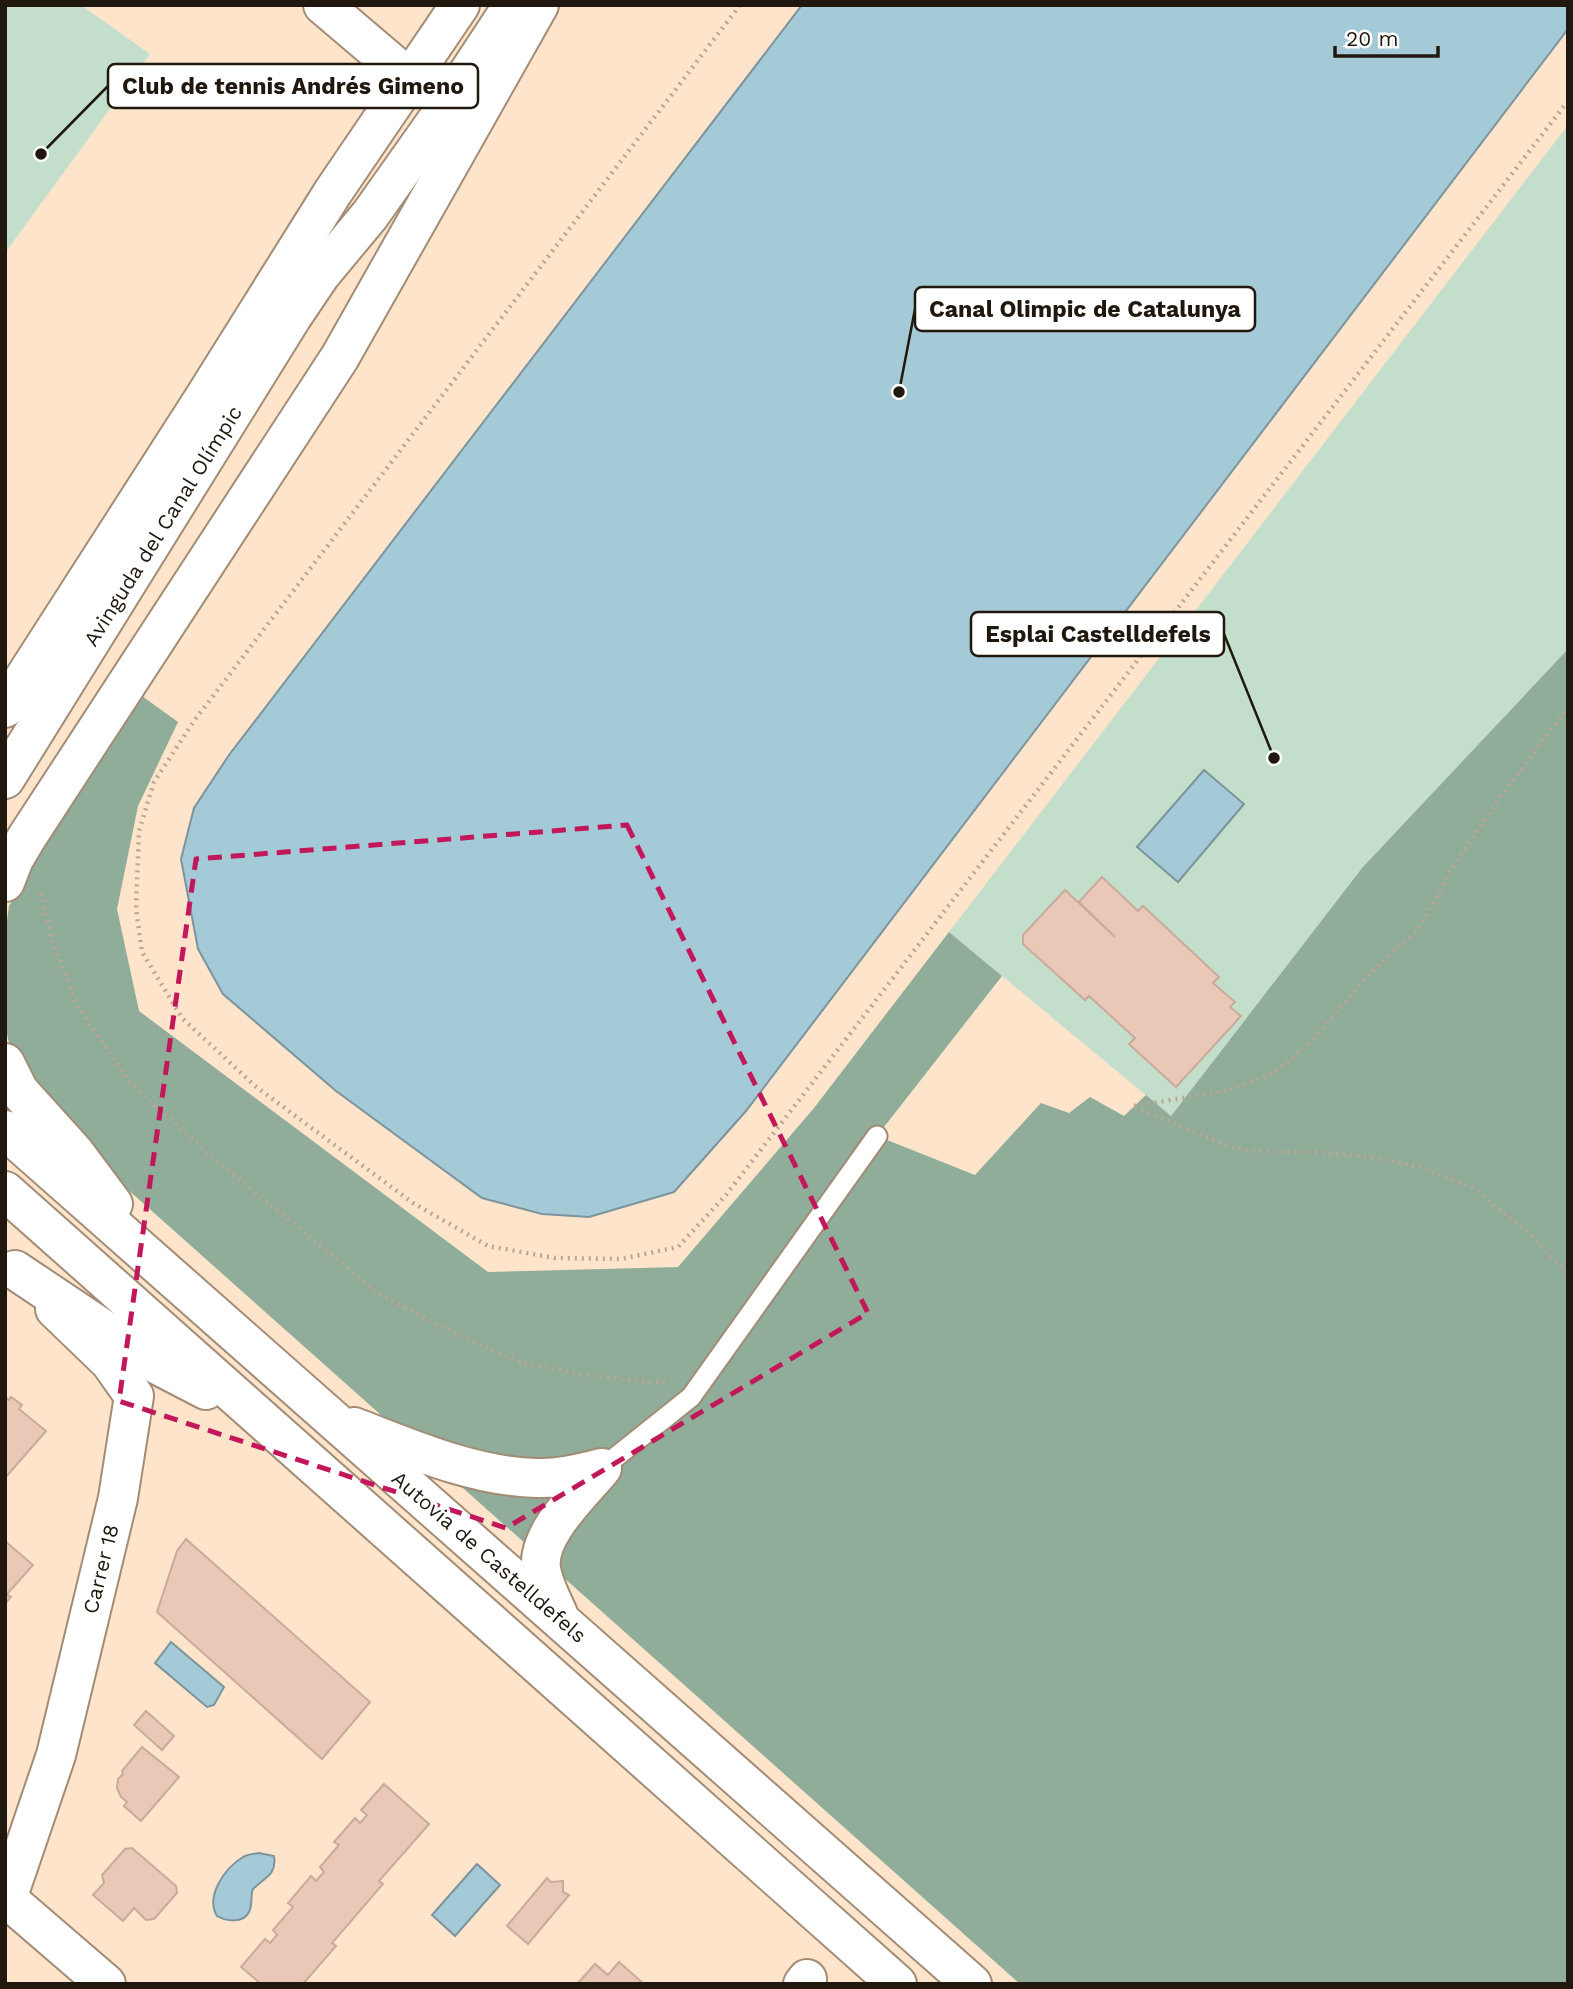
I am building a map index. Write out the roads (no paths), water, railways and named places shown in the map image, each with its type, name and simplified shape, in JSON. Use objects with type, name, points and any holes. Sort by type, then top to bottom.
[{"type":"main road","points":[[323,5],[410,79]]},
{"type":"main road","points":[[5,708],[333,192],[460,5]]},
{"type":"main road","name":"Avinguda del Canal Olímpic","points":[[321,274],[355,207],[485,5]]},
{"type":"main road","name":"Avinguda del Canal Olímpic","points":[[5,779],[292,317],[321,274],[370,215],[447,106],[513,5]]},
{"type":"main road","points":[[22,884],[14,859],[27,836],[340,357],[539,5]]},
{"type":"main road","points":[[10,1077],[75,1153],[165,1272]]},
{"type":"main road","name":"Autovia de Castelldefels","points":[[5,1130],[972,1984]]},
{"type":"main road","points":[[5,1191],[897,1984]]},
{"type":"main road","points":[[10,1266],[154,1363],[256,1416]]},
{"type":"main road","name":"Carrer 18","points":[[6,1901],[56,1755],[118,1498],[134,1396],[110,1362],[10,1266]]},
{"type":"main road","points":[[331,1419],[453,1462],[512,1477],[540,1478],[602,1468]]},
{"type":"main road","points":[[560,1619],[541,1568],[544,1548],[550,1531],[602,1468]]},
{"type":"main road","points":[[6,1901],[106,1984]]},
{"type":"lane","points":[[602,1468],[691,1397],[877,1136]]},
{"type":"water","points":[[802,5],[1568,5],[1568,29],[746,1111],[674,1192],[589,1217],[542,1214],[482,1198],[336,1091],[223,994],[198,949],[181,859],[194,808],[229,755]]},
{"type":"water","points":[[1204,770],[1244,804],[1178,882],[1137,847]]},
{"type":"water","points":[[171,1642],[224,1687],[214,1705],[207,1707],[155,1663]]},
{"type":"water","points":[[259,1853],[274,1856],[274,1867],[253,1889],[249,1912],[239,1920],[217,1916],[213,1900],[224,1875],[243,1857]]},
{"type":"water","points":[[477,1864],[500,1885],[455,1936],[432,1915]]},
{"type":"place","name":"Club de tennis Andrés Gimeno","points":[[41,154]]},
{"type":"place","name":"Canal Olimpic de Catalunya","points":[[899,392]]},
{"type":"place","name":"Esplai Castelldefels","points":[[1274,758]]}]
